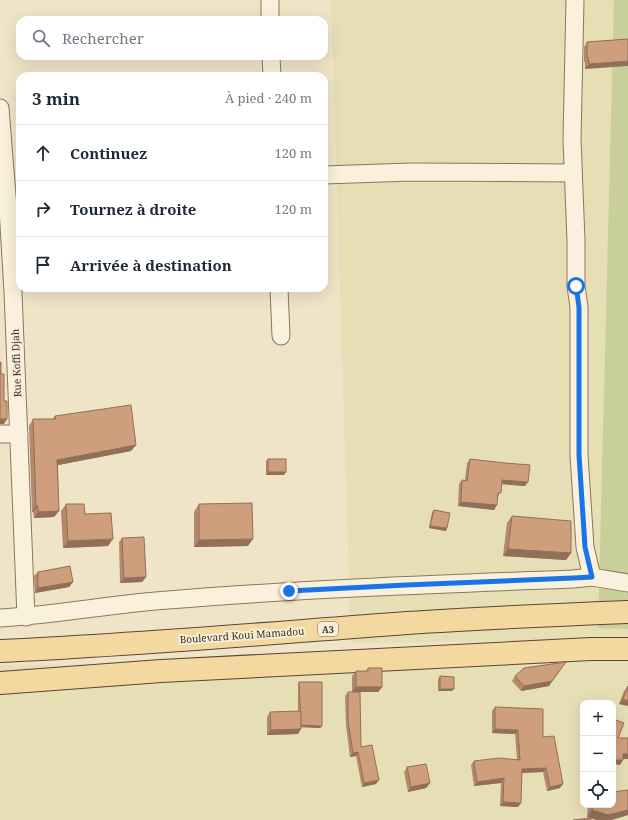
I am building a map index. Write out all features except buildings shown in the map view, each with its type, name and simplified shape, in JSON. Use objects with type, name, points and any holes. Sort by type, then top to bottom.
[{"type":"main road","name":"Boulevard Koui Mamadou","points":[[0,651],[416,623],[628,612]]},
{"type":"main road","points":[[0,683],[161,671],[628,648]]},
{"type":"street","points":[[270,0],[270,16]]},
{"type":"street","points":[[575,0],[572,139],[576,241],[576,286],[579,307],[579,455],[585,547],[592,577]]},
{"type":"street","points":[[271,60],[272,72]]},
{"type":"street","name":"Rue Koffi Djah","points":[[0,108],[13,191],[4,208],[6,293],[19,434],[26,617]]},
{"type":"street","points":[[328,175],[411,172],[574,173]]},
{"type":"street","points":[[279,292],[281,336]]},
{"type":"street","points":[[0,434],[19,434]]},
{"type":"street","points":[[0,618],[26,617],[189,598],[289,591],[592,577],[628,583]]},
{"type":"shaded area","points":[[331,0],[628,0],[628,640],[351,643]]},
{"type":"shaded area","points":[[628,661],[628,820],[0,820],[0,665]]},
{"type":"green space","points":[[614,0],[628,0],[628,629],[598,628]]},
{"type":"route","points":[[289,591],[592,577],[585,547],[579,455],[579,307],[576,286]]}]
